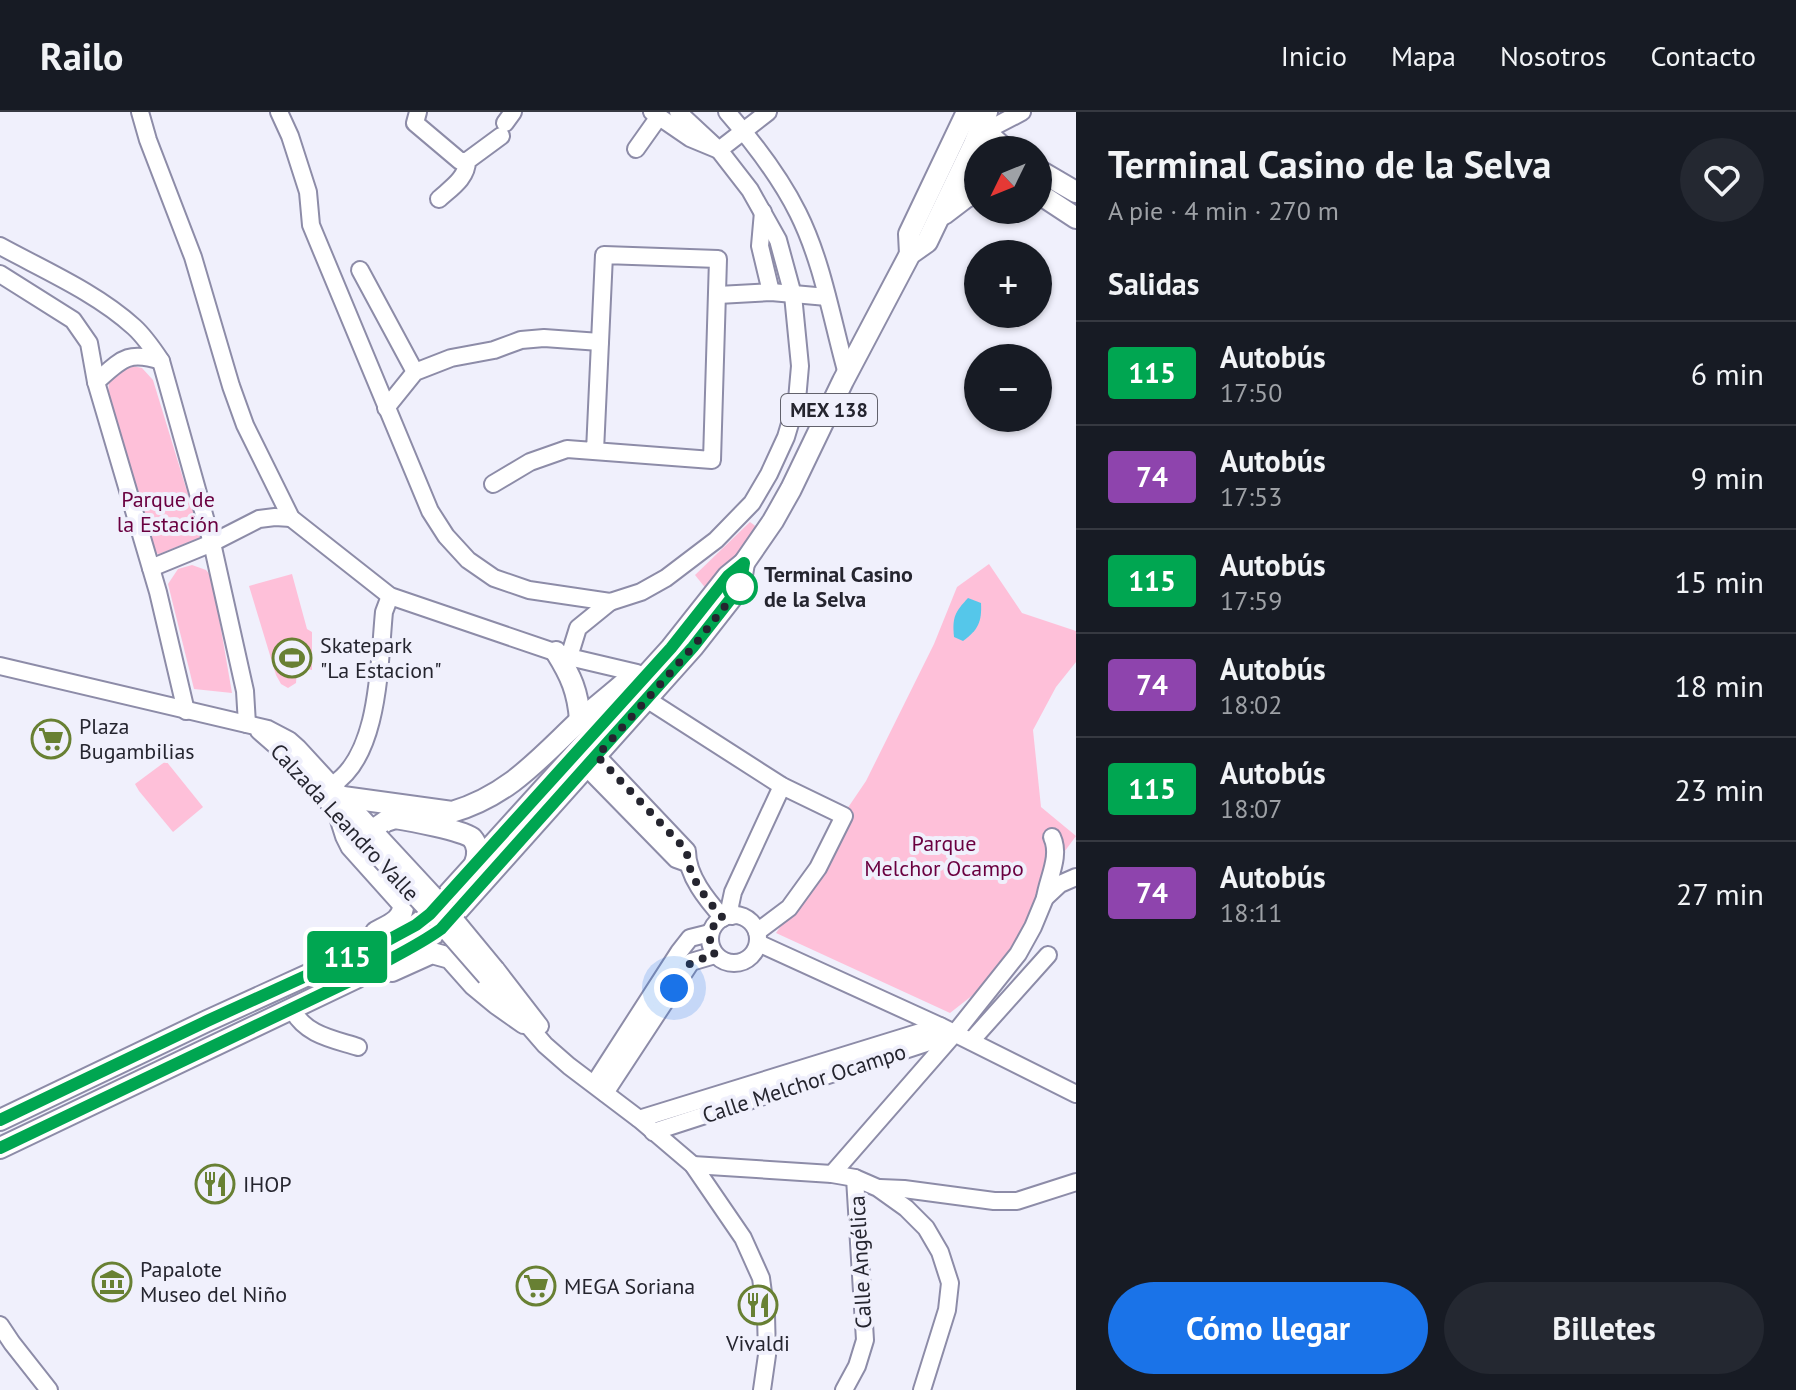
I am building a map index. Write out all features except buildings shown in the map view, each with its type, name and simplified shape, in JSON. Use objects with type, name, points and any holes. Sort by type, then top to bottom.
[{"type":"main road","points":[[970,123],[987,136]]},
{"type":"main road","name":"MEX 138","points":[[0,1148],[356,978],[441,929],[585,760],[728,576],[744,563],[773,521],[910,254],[927,242],[941,216],[970,123]]},
{"type":"main road","name":"MEX 138","points":[[910,254],[909,234],[970,123]]},
{"type":"main road","points":[[1052,178],[1076,192]]},
{"type":"main road","points":[[941,216],[964,199]]},
{"type":"main road","points":[[1052,202],[1076,218]]},
{"type":"main road","name":"MEX 138","points":[[0,1120],[200,1024],[379,945],[416,925],[430,914],[522,812],[585,760],[648,700],[740,587],[744,563]]},
{"type":"main road","points":[[292,1009],[299,994],[318,982],[361,941],[399,919],[403,912],[403,904],[351,846],[338,799],[452,812],[470,807],[492,797],[530,768],[580,720],[671,648]]},
{"type":"main road","points":[[563,655],[578,694],[580,720]]},
{"type":"main road","points":[[530,768],[585,760]]},
{"type":"main road","points":[[522,812],[530,768]]},
{"type":"main road","points":[[374,838],[382,823],[395,818],[469,835],[477,846],[475,863]]},
{"type":"main road","points":[[356,978],[384,974],[432,953],[440,954],[450,958],[474,985],[524,1023]]},
{"type":"street","points":[[140,112],[193,257],[245,425],[291,518],[390,596],[563,655],[637,673]]},
{"type":"street","points":[[279,112],[308,192],[311,225],[430,511],[446,536],[468,560],[494,578],[529,590],[610,602]]},
{"type":"street","points":[[418,112],[415,123],[460,161],[467,161],[506,124]]},
{"type":"street","points":[[563,655],[578,628],[610,602],[641,592],[666,578],[716,540],[752,503],[786,437],[797,400],[800,366],[793,295],[778,240],[750,190],[719,150],[678,112]]},
{"type":"street","points":[[727,112],[782,184],[799,215],[817,262],[847,374]]},
{"type":"street","points":[[719,150],[768,112]]},
{"type":"street","points":[[970,123],[997,125],[1022,112]]},
{"type":"street","points":[[636,149],[655,115],[690,138],[719,150]]},
{"type":"street","points":[[439,199],[465,174],[467,161]]},
{"type":"street","points":[[763,212],[760,246],[771,292]]},
{"type":"street","points":[[0,666],[186,711],[247,724],[245,691],[212,543],[161,361],[134,326],[97,299],[8,250],[1,275],[73,320],[89,343],[96,382],[151,568],[186,711]]},
{"type":"street","points":[[493,484],[530,462],[567,449],[712,460],[718,259],[604,255],[595,451]]},
{"type":"street","points":[[360,270],[415,372]]},
{"type":"street","points":[[718,295],[771,292],[827,297]]},
{"type":"street","points":[[386,408],[415,372],[451,358],[494,350],[521,340],[544,338],[600,342]]},
{"type":"street","points":[[96,382],[127,358],[141,356],[161,361]]},
{"type":"street","points":[[151,568],[212,543],[259,519],[291,518]]},
{"type":"street","points":[[338,799],[338,781],[354,763],[373,716],[384,612],[390,596]]},
{"type":"street","points":[[648,700],[782,786],[844,816],[818,868],[789,908],[757,938],[751,957],[737,964],[721,960],[711,949],[710,933],[716,923],[733,917]]},
{"type":"street","name":"Calzada Leandro Valle","points":[[247,724],[262,733],[338,799]]},
{"type":"street","name":"Calzada Leandro Valle","points":[[247,724],[268,729],[289,740],[374,838],[421,903],[550,1037],[569,1066]]},
{"type":"street","points":[[585,760],[676,859],[687,863],[707,900],[733,917],[751,922],[757,938]]},
{"type":"street","points":[[733,917],[730,906],[733,892],[782,786]]},
{"type":"street","points":[[955,1033],[1018,954],[1033,927],[1055,860],[1056,845],[1052,837]]},
{"type":"street","points":[[1045,898],[1060,884],[1076,877]]},
{"type":"street","points":[[600,1088],[679,952],[690,938],[710,933]]},
{"type":"street","name":"Calle Melchor Ocampo","points":[[757,938],[1076,1094]]},
{"type":"street","points":[[600,1088],[691,962],[715,955]]},
{"type":"street","points":[[955,1033],[1048,955]]},
{"type":"street","name":"Calzada Leandro Valle","points":[[491,973],[524,1023],[545,1045],[693,1165],[743,1238],[761,1278],[766,1315],[767,1355],[762,1390]]},
{"type":"street","points":[[292,1009],[296,1017],[318,1035],[358,1047]]},
{"type":"street","name":"Calle Melchor Ocampo","points":[[639,1119],[955,1033]]},
{"type":"street","name":"Calle Melchor Ocampo","points":[[653,1132],[955,1033]]},
{"type":"street","name":"Calle Melchor Ocampo","points":[[832,1174],[955,1033]]},
{"type":"street","points":[[693,1165],[855,1178],[878,1188],[906,1208],[926,1228],[940,1252],[950,1283],[947,1310],[922,1390]]},
{"type":"street","name":"Calle Angélica","points":[[844,1390],[857,1366],[865,1340],[855,1178]]},
{"type":"street","points":[[878,1188],[1017,1201],[1076,1182]]},
{"type":"street","points":[[0,1325],[49,1390]]},
{"type":"green space","name":"Parque de la Estación","points":[[124,368],[142,368],[153,380],[201,537],[159,554],[154,553],[108,395],[109,381]]},
{"type":"green space","points":[[750,522],[758,528],[711,595],[695,575]]},
{"type":"green space","name":"Parque Melchor Ocampo","points":[[989,564],[1022,613],[1076,631],[1076,662],[1056,687],[1033,730],[1041,807],[1076,836],[1048,874],[1034,916],[1008,957],[978,991],[950,1013],[776,933],[798,901],[845,812],[866,781],[934,644],[957,587]]},
{"type":"green space","name":"Parque de la Estación","points":[[192,565],[206,570],[212,577],[232,693],[194,689],[168,584],[178,569]]},
{"type":"green space","points":[[292,574],[307,629],[312,632],[312,670],[297,667],[296,683],[288,688],[281,684],[276,675],[249,586]]},
{"type":"green space","points":[[166,761],[203,807],[173,832],[135,784]]},
{"type":"water","points":[[968,598],[981,603],[981,615],[976,629],[963,641],[954,637],[954,620]]},
{"type":"bus line","name":"115","points":[[0,1120],[207,1021],[379,945],[416,925],[430,914],[572,759],[671,648],[728,576],[744,563],[740,587],[693,647],[441,929],[356,978],[0,1148]]},
{"type":"place","name":"Terminal Casino de la Selva","points":[[740,587]]},
{"type":"place","name":"Skatepark \"La Estacion\"","points":[[292,658]]},
{"type":"place","name":"Plaza Bugambilias","points":[[51,739]]},
{"type":"place","name":"IHOP","points":[[215,1184]]},
{"type":"place","name":"Papalote Museo del Niño","points":[[112,1282]]},
{"type":"place","name":"MEGA Soriana","points":[[536,1286]]},
{"type":"place","name":"Vivaldi","points":[[758,1305]]},
{"type":"route","points":[[674,988],[691,962],[715,955],[711,949],[710,933],[712,927],[723,918],[707,900],[687,863],[687,851],[597,756],[693,647],[740,587]]}]
